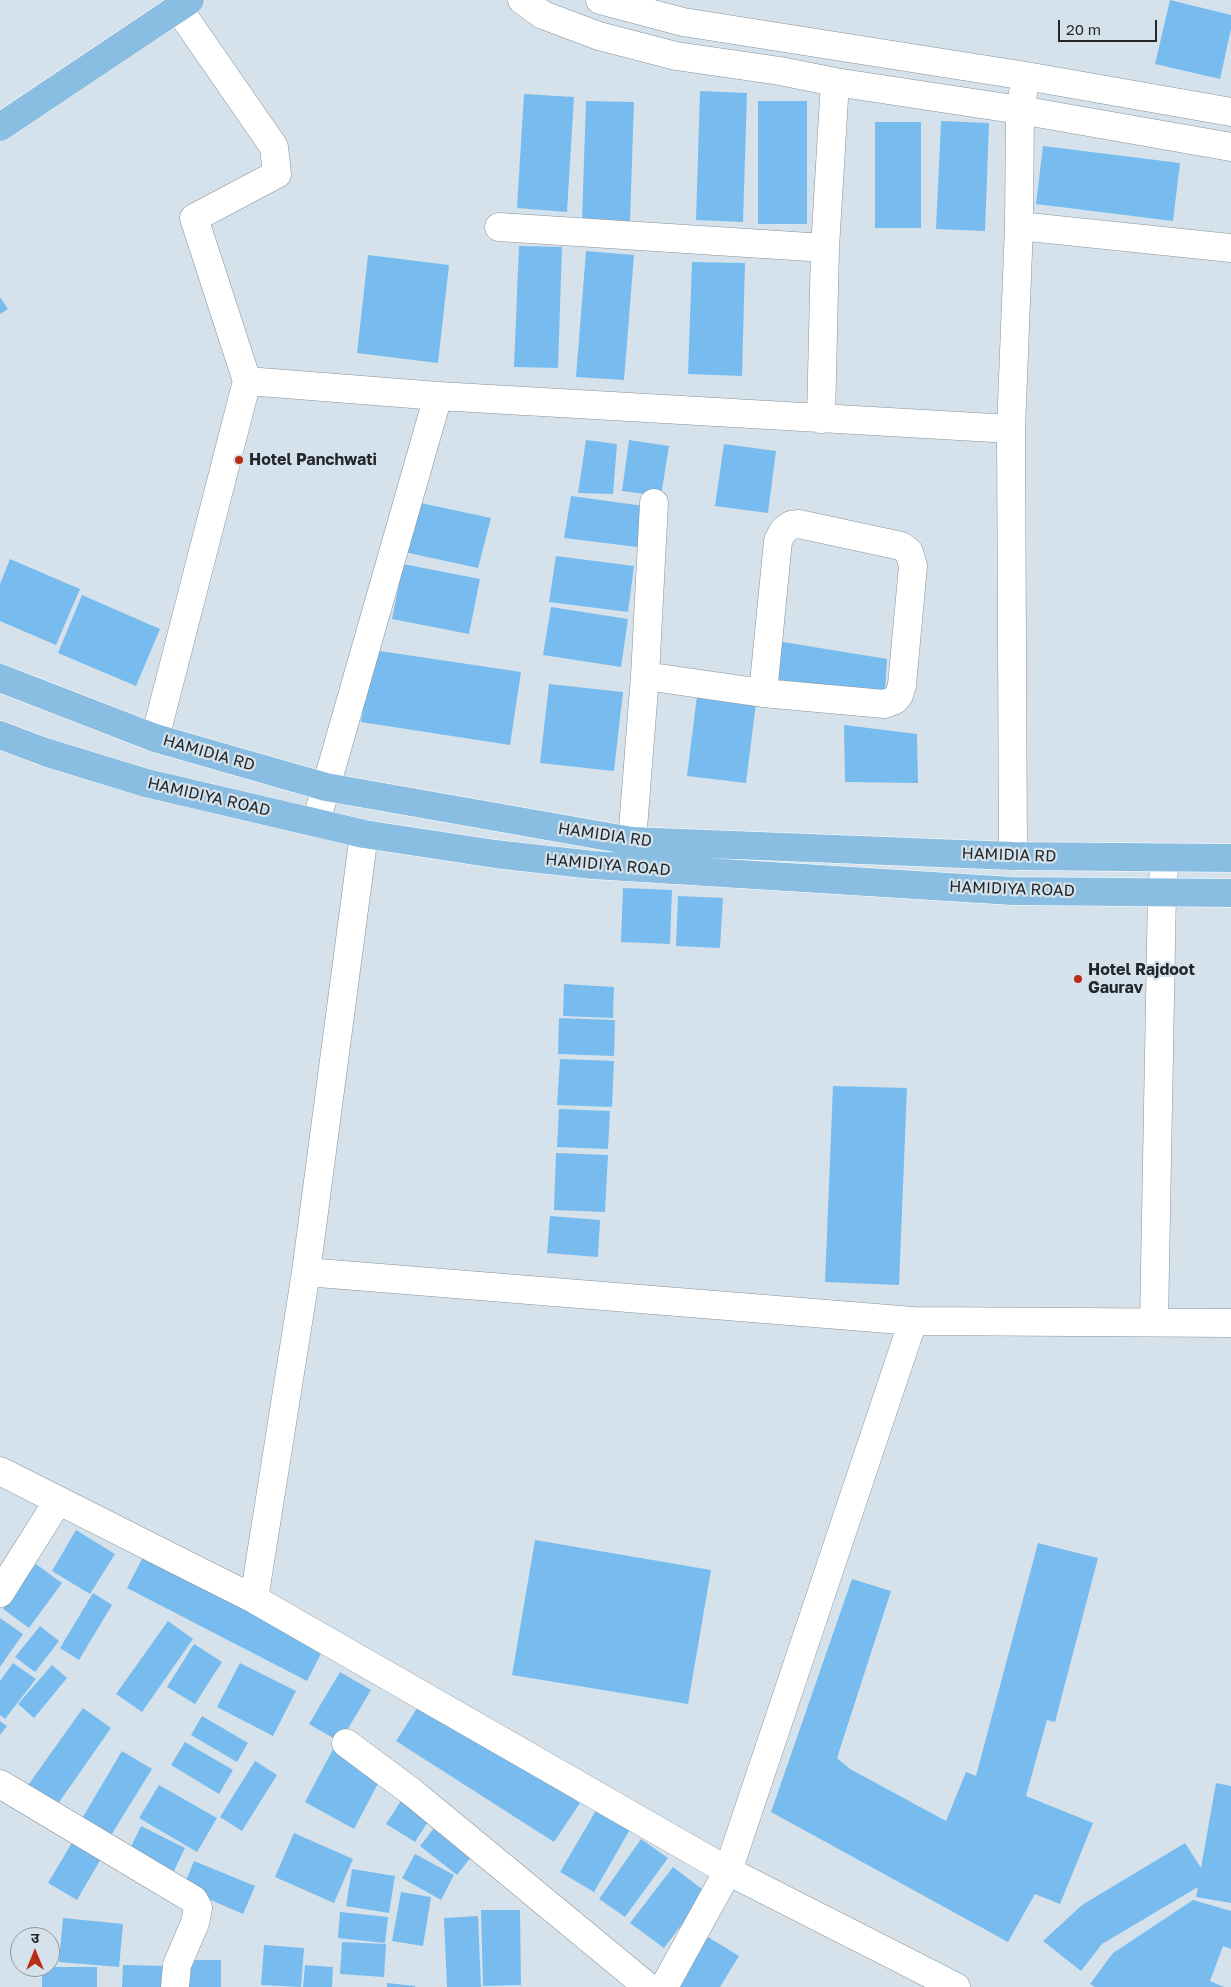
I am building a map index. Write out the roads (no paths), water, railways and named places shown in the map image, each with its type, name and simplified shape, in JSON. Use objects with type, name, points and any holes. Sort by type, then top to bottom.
[{"type":"main road","points":[[0,127],[184,4]]},
{"type":"main road","name":"HAMIDIA RD","points":[[0,678],[155,738],[326,787],[632,841],[1013,856],[1231,858]]},
{"type":"main road","name":"HAMIDIYA ROAD","points":[[0,735],[45,752],[146,783],[364,834],[495,854],[593,865],[1013,891],[1231,893]]},
{"type":"street","points":[[522,0],[543,15],[599,36],[676,56],[1020,110],[1231,147]]},
{"type":"street","points":[[579,28],[589,0]]},
{"type":"street","points":[[600,0],[683,22],[1026,76],[1231,112]]},
{"type":"street","points":[[155,738],[247,381],[194,218],[277,174],[274,147],[184,4]]},
{"type":"street","points":[[1013,856],[1011,429],[1019,226],[1020,110],[1026,76]]},
{"type":"street","points":[[821,418],[825,248],[835,82]]},
{"type":"street","points":[[1019,226],[1231,248]]},
{"type":"street","points":[[499,227],[825,248]]},
{"type":"street","points":[[247,381],[438,396],[1011,429]]},
{"type":"street","points":[[316,822],[438,396]]},
{"type":"street","points":[[632,841],[645,676],[654,503]]},
{"type":"street","points":[[645,676],[763,693],[884,704],[895,700],[899,695],[903,675],[913,566],[909,552],[901,546],[799,524],[791,525],[783,531],[778,541],[763,693]]},
{"type":"street","points":[[254,1599],[306,1272],[364,834]]},
{"type":"street","points":[[1154,1322],[1162,892],[1165,858]]},
{"type":"street","points":[[306,1272],[913,1321],[1231,1323]]},
{"type":"street","points":[[664,1987],[728,1871],[913,1321]]},
{"type":"street","points":[[0,1471],[254,1599],[728,1871],[956,1987]]},
{"type":"street","points":[[0,1593],[58,1501]]},
{"type":"street","points":[[346,1743],[413,1793],[648,1987]]},
{"type":"street","points":[[0,1784],[194,1900],[198,1908],[195,1923],[177,1965],[175,1987]]},
{"type":"place","name":"Hotel Panchwati","points":[[239,460]]},
{"type":"place","name":"Hotel Rajdoot Gaurav","points":[[1078,979]]}]
